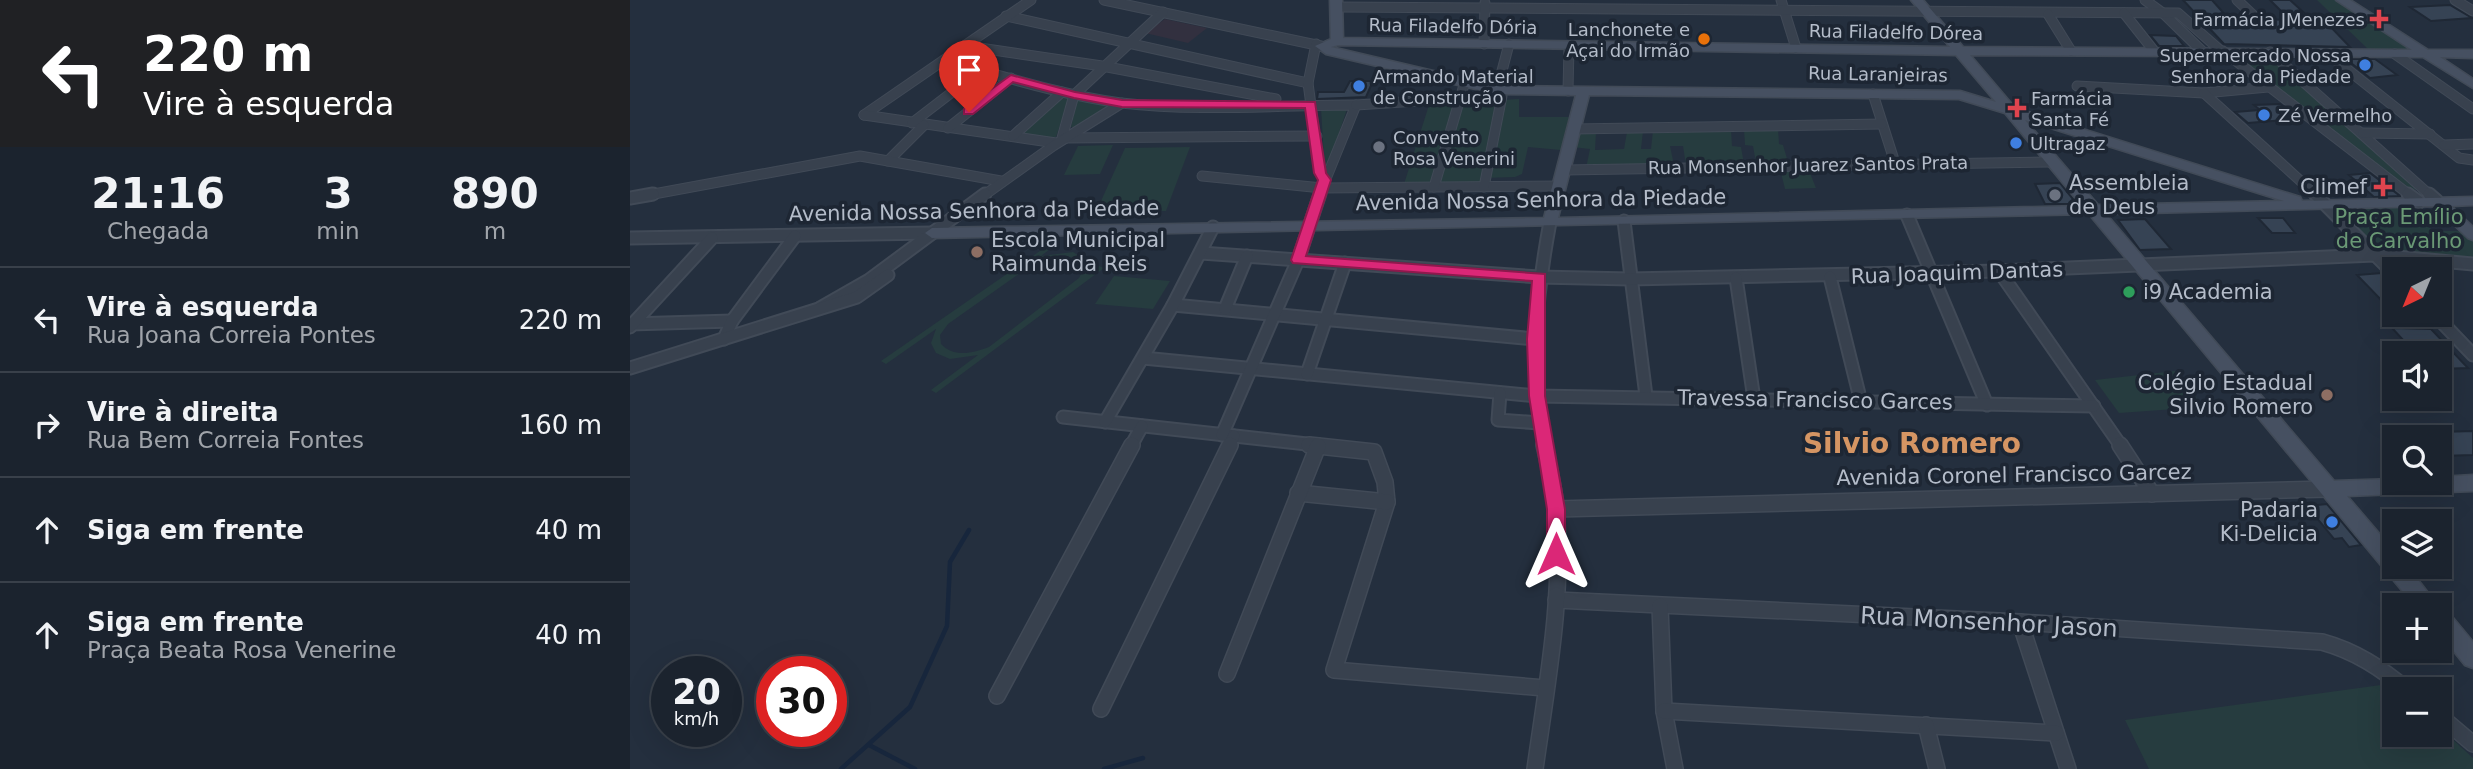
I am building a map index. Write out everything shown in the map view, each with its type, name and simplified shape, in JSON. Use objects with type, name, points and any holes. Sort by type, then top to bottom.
[{"type":"street","points":[[864,115],[1031,0]]},
{"type":"street","points":[[1104,0],[1318,45],[1305,105],[1317,136],[1323,184]]},
{"type":"street","points":[[1781,0],[1796,48]]},
{"type":"street","points":[[1917,0],[2382,552]]},
{"type":"street","points":[[2145,0],[2164,14],[2203,52]]},
{"type":"street","points":[[2237,0],[2254,16]]},
{"type":"street","points":[[2342,0],[2473,84]]},
{"type":"street","points":[[2455,0],[2473,11]]},
{"type":"street","points":[[1337,41],[1337,3],[2048,14],[2178,13],[2222,51],[2418,202]]},
{"type":"street","points":[[1484,44],[1485,4]]},
{"type":"street","points":[[1059,140],[1074,95],[1102,66],[1163,12]]},
{"type":"street","points":[[2124,13],[2154,51]]},
{"type":"street","points":[[2048,14],[2071,51]]},
{"type":"street","points":[[1006,16],[1308,83]]},
{"type":"street","name":"Rua Filadelfo Dória","points":[[1318,45],[1337,41],[1569,46]]},
{"type":"street","points":[[1484,187],[1498,94],[1509,44]]},
{"type":"street","name":"Rua Laranjeiras","points":[[1318,45],[1330,51],[1498,94],[1544,96],[1562,91],[1584,90],[1960,95],[2309,204]]},
{"type":"street","points":[[966,46],[1102,66],[1305,105]]},
{"type":"street","points":[[1562,91],[1569,46]]},
{"type":"street","name":"Rua Filadelfo Dórea","points":[[1569,46],[2222,51]]},
{"type":"street","points":[[2222,51],[2473,54]]},
{"type":"street","points":[[2270,52],[2471,232]]},
{"type":"street","points":[[2328,54],[2461,159],[2473,160]]},
{"type":"street","points":[[2395,54],[2473,109]]},
{"type":"street","points":[[944,60],[1074,95],[1122,103],[1178,106]]},
{"type":"street","points":[[912,123],[981,70]]},
{"type":"street","points":[[948,128],[1011,78]]},
{"type":"street","points":[[1434,187],[1464,85]]},
{"type":"street","points":[[2077,86],[2204,93],[2268,87]]},
{"type":"street","points":[[1535,769],[1556,600],[1556,509],[1537,396],[1535,339],[1539,277],[1550,222],[1584,90]]},
{"type":"street","points":[[1013,136],[1062,92]]},
{"type":"street","points":[[1873,93],[1895,163]]},
{"type":"street","points":[[2204,93],[2326,204],[2382,262]]},
{"type":"street","points":[[1111,110],[1178,106],[1356,105],[1498,94]]},
{"type":"street","points":[[1960,95],[1998,97]]},
{"type":"street","points":[[630,368],[857,297],[888,275],[906,253],[1001,181],[1059,140],[1122,103]]},
{"type":"street","points":[[1101,709],[1228,435],[1251,369],[1298,260],[1323,184],[1356,105]]},
{"type":"street","points":[[864,115],[923,125],[1059,140],[1317,136]]},
{"type":"street","points":[[1573,129],[1882,124]]},
{"type":"street","points":[[888,161],[923,125]]},
{"type":"street","points":[[2363,133],[2430,134]]},
{"type":"street","points":[[2444,145],[2473,144]]},
{"type":"street","points":[[630,198],[780,172],[848,157],[888,161],[1001,181]]},
{"type":"street","name":"Rua Monsenhor Juarez Santos Prata","points":[[1565,170],[2051,162]]},
{"type":"street","points":[[1202,176],[1323,184],[1560,186]]},
{"type":"street","points":[[2400,187],[2421,193],[2424,191],[2421,186]]},
{"type":"street","name":"Avenida Nossa Senhora da Piedade","points":[[630,238],[1624,221],[2473,201]]},
{"type":"street","points":[[1907,215],[1987,405]]},
{"type":"street","points":[[1624,221],[1646,396]]},
{"type":"street","points":[[1105,422],[1173,306],[1213,227]]},
{"type":"street","points":[[724,339],[732,321],[795,236]]},
{"type":"street","points":[[631,325],[712,238]]},
{"type":"street","name":"Rua Joaquim Dantas","points":[[1201,253],[1539,277],[1630,279],[1830,277],[2140,267],[2375,255],[2473,264]]},
{"type":"street","points":[[1225,309],[1247,256]]},
{"type":"street","points":[[1307,374],[1345,263]]},
{"type":"street","points":[[1999,271],[2152,494]]},
{"type":"street","points":[[1830,277],[1861,402]]},
{"type":"street","points":[[1736,278],[1754,399]]},
{"type":"street","points":[[1173,306],[1535,339]]},
{"type":"street","points":[[631,325],[732,321]]},
{"type":"street","points":[[2446,327],[2473,355]]},
{"type":"street","name":"Travessa Francisco Garces","points":[[1143,358],[1537,396],[2094,406]]},
{"type":"street","points":[[1500,393],[1498,420],[1540,424]]},
{"type":"street","points":[[1063,417],[1374,452],[1385,482],[1387,502],[1334,670],[1545,688]]},
{"type":"street","points":[[997,696],[1142,426]]},
{"type":"street","points":[[1227,674],[1318,446]]},
{"type":"street","name":"Avenida Coronel Francisco Garcez","points":[[1556,509],[2473,483]]},
{"type":"street","points":[[1298,493],[1387,502]]},
{"type":"street","points":[[2405,579],[2417,593]]},
{"type":"street","name":"Rua Monsenhor Jason","points":[[1556,600],[2020,622],[2322,642],[2344,647],[2367,659],[2390,677]]},
{"type":"street","points":[[1660,606],[1664,711],[1675,769]]},
{"type":"street","points":[[2020,622],[2068,769]]},
{"type":"street","points":[[2452,633],[2473,658]]},
{"type":"street","points":[[1664,711],[2056,733]]},
{"type":"street","points":[[1926,725],[1937,769]]},
{"type":"street","points":[[2452,726],[2473,744]]},
{"type":"shaded area","points":[[1165,19],[1207,28],[1188,43],[1145,33]]},
{"type":"green space","points":[[2317,0],[2339,0],[2416,51],[2368,49]]},
{"type":"green space","points":[[2228,53],[2269,54],[2421,191],[2408,188]]},
{"type":"green space","points":[[1061,96],[1069,99],[1056,137],[1020,134]]},
{"type":"green space","points":[[1077,99],[1109,105],[1105,111],[1076,128],[1071,127]]},
{"type":"green space","points":[[1519,99],[1519,117],[1569,117],[1561,150],[1528,147],[1522,174],[1515,177],[1483,178],[1482,185],[1404,184],[1429,105]]},
{"type":"green space","points":[[1321,108],[1347,109],[1325,175]]},
{"type":"green space","points":[[1778,128],[1779,144],[1783,145],[1788,162],[1756,163],[1753,146],[1745,145],[1744,129]]},
{"type":"green space","points":[[1731,129],[1732,146],[1741,147],[1744,164],[1686,165],[1683,146],[1670,146],[1674,165],[1586,168],[1590,149],[1572,147],[1575,131],[1596,132],[1595,150],[1624,149],[1627,132],[1643,131],[1641,149],[1651,149],[1653,130]]},
{"type":"green space","points":[[1113,145],[1100,174],[1064,175],[1078,146]]},
{"type":"green space","points":[[1190,147],[1166,211],[1096,212],[1125,148]]},
{"type":"green space","points":[[1808,168],[1816,188],[1785,189],[1780,169]]},
{"type":"green space","name":"Praça Emílio de Carvalho","points":[[2409,207],[2433,231],[2463,231],[2473,240],[2473,258],[2379,250],[2336,208]]},
{"type":"green space","points":[[1050,244],[1054,246],[1041,256],[1073,252],[1088,262],[1087,274],[1099,266],[1104,268],[936,393],[931,390],[978,355],[950,359],[936,353],[931,343],[936,329],[886,364],[881,361]],"holes":[[[1063,255],[1080,260],[1084,268],[1079,278],[989,347],[958,353],[941,344],[940,335],[948,324],[1033,264],[1047,257]]]},
{"type":"green space","points":[[1114,276],[1170,281],[1153,309],[1095,304]]},
{"type":"green space","points":[[2175,371],[2204,407],[2119,413],[2095,380]]},
{"type":"green space","points":[[2381,685],[2382,747],[2452,747],[2452,739],[2473,758],[2473,769],[2149,769],[2125,720]]},
{"type":"building","points":[[2183,0],[2212,0],[2227,17],[2246,18],[2253,23],[2260,19],[2290,20],[2270,0],[2290,0],[2313,21],[2326,22],[2350,47],[2224,44]]},
{"type":"building","points":[[2450,5],[2472,18],[2431,21],[2410,7]]},
{"type":"building","points":[[2150,35],[2176,36],[2184,46],[2159,46]]},
{"type":"building","name":"Supermercado Nossa Senhora da Piedade","points":[[2346,59],[2375,59],[2397,75],[2370,78]]},
{"type":"building","name":"Armando Material de Construção","points":[[1350,81],[1373,81],[1366,97],[1317,99],[1318,92],[1344,92]]},
{"type":"building","name":"Zé Vermelho","points":[[2280,104],[2299,119],[2248,123],[2235,112],[2260,110],[2254,105]]},
{"type":"building","points":[[2370,173],[2400,196],[2374,197],[2349,175]]},
{"type":"building","name":"Assembleia de Deus","points":[[2060,183],[2077,204],[2045,204],[2035,184]]},
{"type":"building","points":[[2258,218],[2283,218],[2295,233],[2272,233]]},
{"type":"building","points":[[2145,219],[2171,249],[2140,250],[2118,220]]},
{"type":"building","points":[[2382,273],[2382,301],[2357,275]]},
{"type":"building","points":[[2392,328],[2431,329],[2442,341],[2404,341]]},
{"type":"building","points":[[2452,351],[2468,368],[2452,369]]},
{"type":"building","points":[[2473,431],[2473,455],[2452,456],[2452,432]]},
{"type":"building","name":"Padaria Ki-Delicia","points":[[2327,504],[2361,545],[2349,547],[2342,538],[2334,539],[2307,506]]},
{"type":"waterway","points":[[841,769],[910,707],[947,626],[950,562],[969,530]]},
{"type":"waterway","points":[[869,745],[915,769]]},
{"type":"waterway","points":[[1104,769],[1143,758]]},
{"type":"place","name":"Farmácia JMenezes","points":[[2379,19]]},
{"type":"place","name":"Lanchonete e Açai do Irmão","points":[[1704,39]]},
{"type":"place","name":"Supermercado Nossa Senhora da Piedade","points":[[2365,65]]},
{"type":"place","name":"Armando Material de Construção","points":[[1359,86]]},
{"type":"place","name":"Farmácia Santa Fé","points":[[2017,108]]},
{"type":"place","name":"Zé Vermelho","points":[[2264,115]]},
{"type":"place","name":"Ultragaz","points":[[2016,143]]},
{"type":"place","name":"Convento Rosa Venerini","points":[[1379,147]]},
{"type":"place","name":"Climef","points":[[2383,187]]},
{"type":"place","name":"Assembleia de Deus","points":[[2055,195]]},
{"type":"place","name":"Escola Municipal Raimunda Reis","points":[[977,252]]},
{"type":"place","name":"i9 Academia","points":[[2129,292]]},
{"type":"place","name":"Colégio Estadual Silvio Romero","points":[[2327,395]]},
{"type":"place","name":"Padaria Ki-Delicia","points":[[2332,522]]},
{"type":"district","name":"Silvio Romero","points":[[1912,443]]},
{"type":"route","points":[[969,112],[1011,78],[1074,95],[1122,103],[1178,106],[1310,105],[1317,136],[1320,173],[1324,180],[1298,260],[1539,277],[1535,339],[1537,396],[1556,509],[1556,554]]}]
